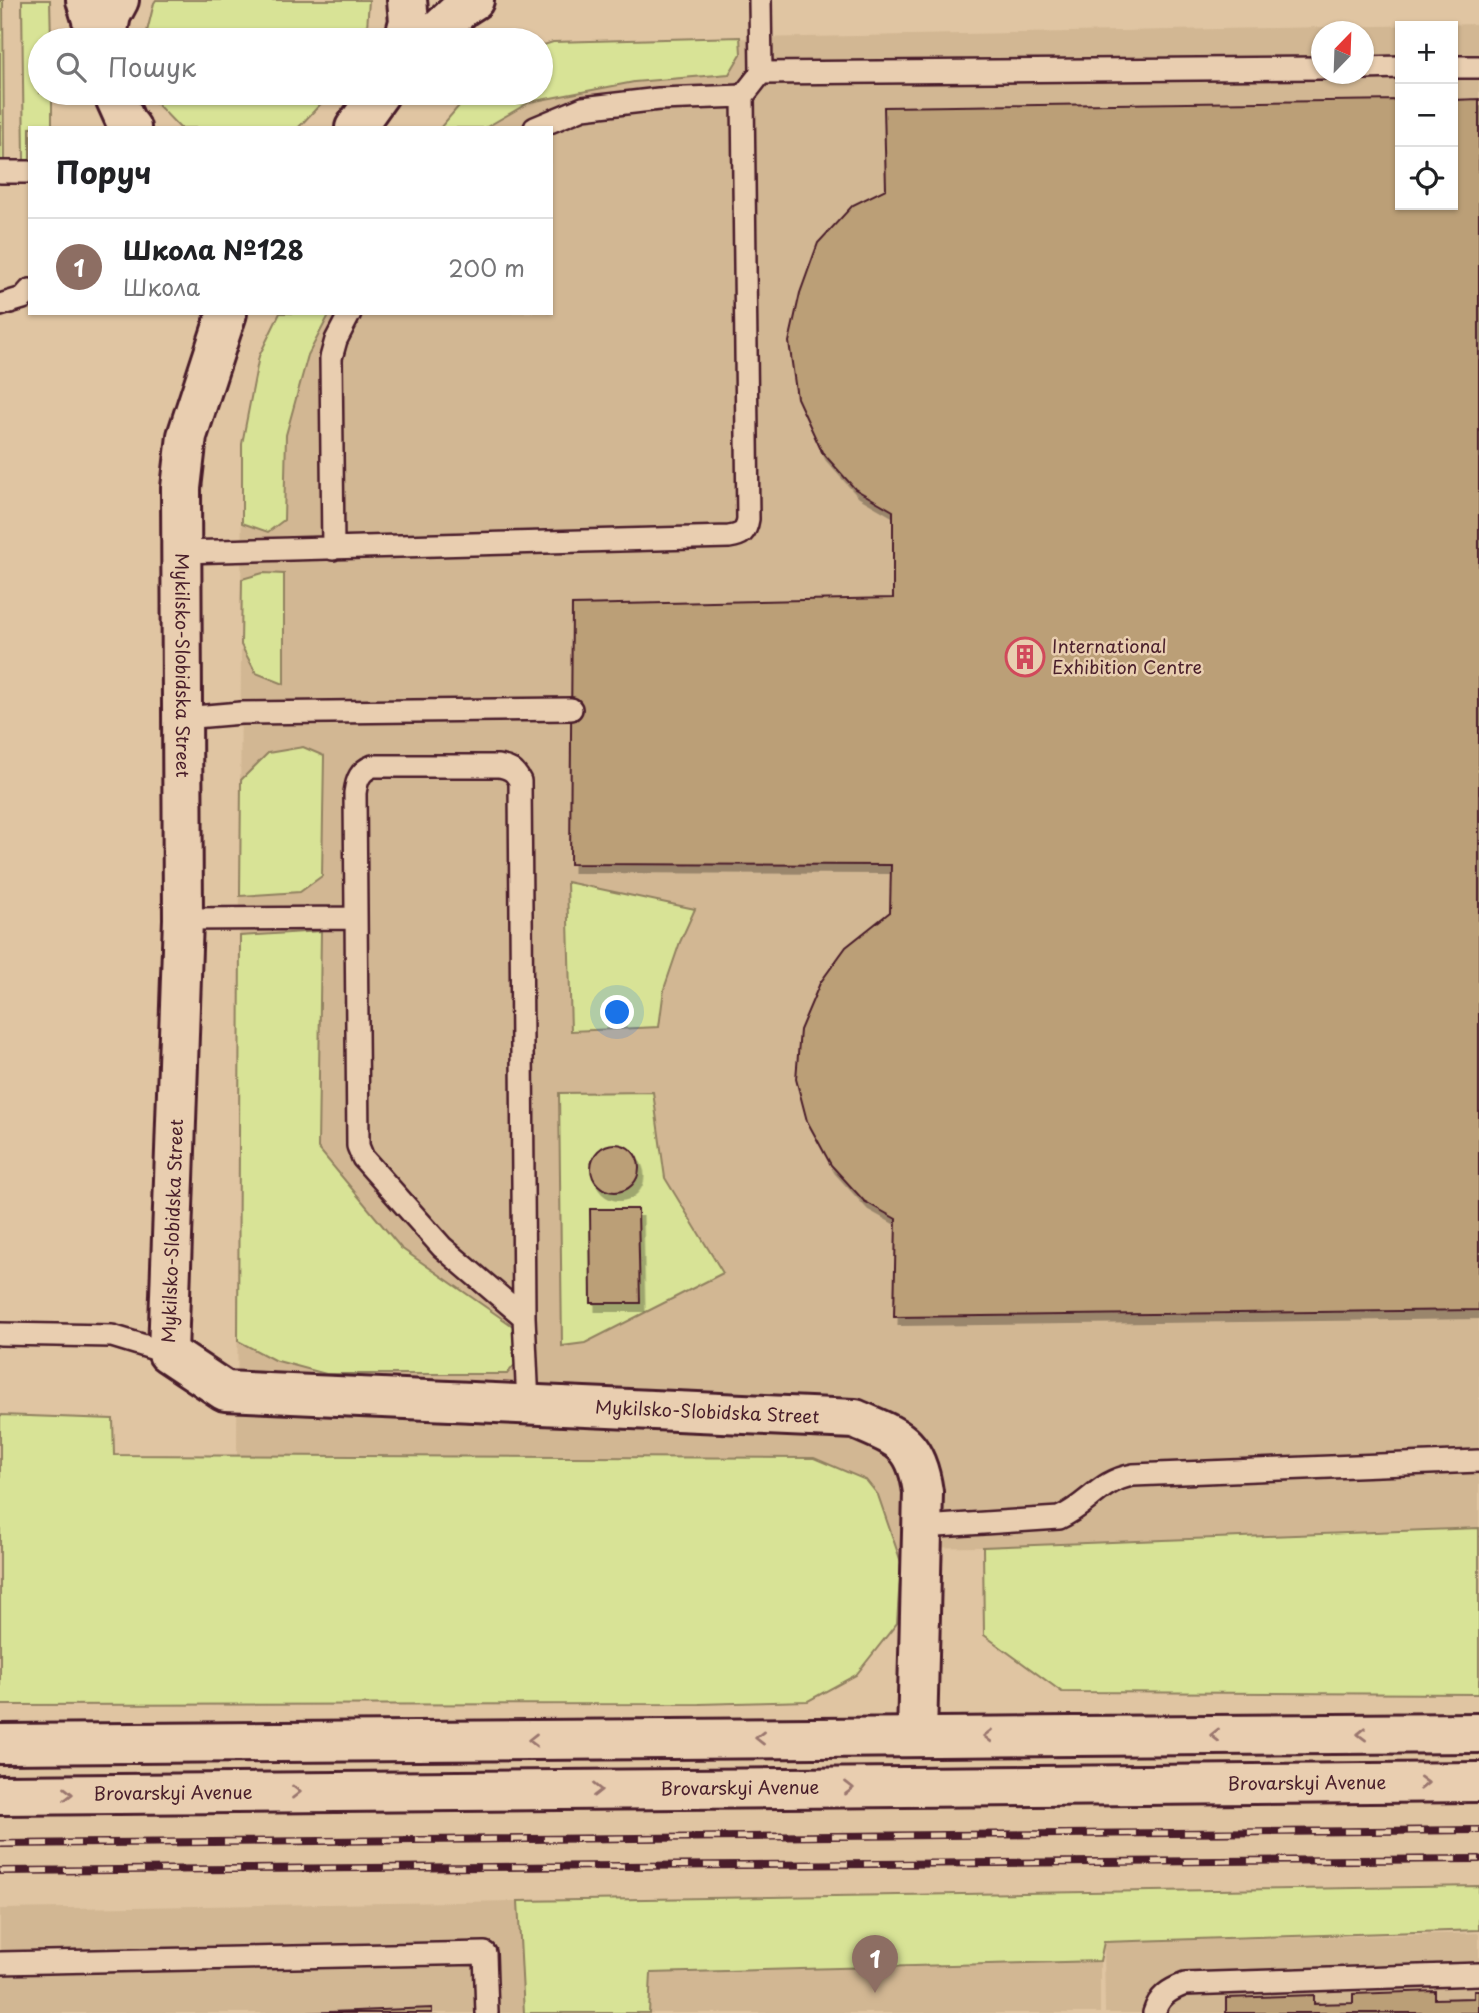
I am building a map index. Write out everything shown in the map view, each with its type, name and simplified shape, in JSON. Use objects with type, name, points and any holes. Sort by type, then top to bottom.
[{"type":"main road","points":[[86,0],[94,28]]},
{"type":"main road","points":[[108,28],[111,15],[119,0]]},
{"type":"main road","points":[[407,0],[407,28]]},
{"type":"main road","points":[[441,28],[474,0]]},
{"type":"main road","points":[[356,126],[371,105]]},
{"type":"main road","name":"Mykilsko-Slobidska Street","points":[[227,315],[187,436],[181,488],[183,919],[168,1353],[225,1391],[855,1419],[895,1437],[908,1447],[920,1469],[923,1492],[916,1737]]},
{"type":"main road","points":[[0,1744],[1479,1733]]},
{"type":"main road","name":"Brovarskyi Avenue","points":[[0,1795],[1479,1782]]},
{"type":"lane","points":[[183,552],[729,537],[740,535],[747,529],[743,96],[761,72],[760,0]]},
{"type":"lane","points":[[1374,68],[1395,67]]},
{"type":"lane","points":[[1458,67],[1479,67]]},
{"type":"lane","points":[[761,72],[1311,68]]},
{"type":"lane","points":[[540,126],[583,108],[659,99],[743,96]]},
{"type":"lane","points":[[0,173],[28,172]]},
{"type":"lane","points":[[0,305],[23,298],[28,292]]},
{"type":"lane","points":[[333,549],[331,358],[336,340],[349,315]]},
{"type":"lane","points":[[183,718],[241,713],[571,709]]},
{"type":"lane","points":[[524,1317],[442,1247],[363,1158],[358,1134],[355,793],[356,781],[363,770],[373,766],[508,767],[516,772],[520,781],[524,1317],[528,1405]]},
{"type":"lane","points":[[183,919],[356,918]]},
{"type":"lane","points":[[0,1335],[112,1336],[168,1353]]},
{"type":"lane","points":[[923,1527],[1059,1518],[1071,1513],[1111,1480],[1133,1475],[1479,1461]]},
{"type":"lane","points":[[0,1963],[485,1953],[487,2013]]},
{"type":"lane","points":[[1154,2013],[1157,2001],[1170,1989],[1185,1984],[1479,1974]]},
{"type":"shaded area","points":[[1458,24],[1479,24],[1479,1528],[896,1548],[878,1495],[237,1456],[242,444],[259,356],[279,315],[553,315],[553,126],[442,126],[460,105],[553,105],[553,42],[1311,27],[1311,84],[1374,84],[1374,26],[1395,26],[1395,210],[1458,210]]},
{"type":"shaded area","points":[[518,1901],[524,2013],[0,2013],[0,1909]]},
{"type":"shaded area","points":[[1479,1933],[1479,2013],[1105,2013],[1104,1942]]},
{"type":"shaded area","points":[[1100,1961],[1100,2013],[649,2013],[651,1973]]},
{"type":"green space","points":[[0,0],[3,0],[4,163],[0,163]]},
{"type":"green space","points":[[22,0],[50,0],[51,28],[28,28],[28,105],[52,105],[52,126],[28,126],[28,160],[24,160]]},
{"type":"green space","points":[[156,0],[369,0],[367,28],[148,28]]},
{"type":"green space","points":[[740,37],[741,54],[729,74],[634,82],[553,98],[553,42]]},
{"type":"green space","points":[[158,105],[320,105],[300,126],[178,126]]},
{"type":"green space","points":[[460,105],[525,105],[488,126],[442,126]]},
{"type":"green space","points":[[279,315],[329,315],[308,355],[286,435],[284,520],[268,532],[242,523],[242,444],[259,356]]},
{"type":"green space","points":[[263,573],[284,574],[284,684],[256,673],[241,645],[242,579]]},
{"type":"green space","points":[[303,747],[324,756],[322,876],[300,892],[240,896],[241,780],[268,753]]},
{"type":"green space","points":[[567,882],[695,909],[664,989],[659,1027],[571,1031]]},
{"type":"green space","points":[[321,931],[318,1148],[401,1248],[520,1331],[524,1354],[507,1374],[326,1374],[274,1360],[238,1341],[240,936]]},
{"type":"green space","points":[[653,1092],[665,1178],[723,1273],[585,1343],[562,1346],[559,1093]]},
{"type":"green space","points":[[0,1415],[113,1419],[114,1455],[814,1458],[866,1480],[878,1495],[901,1562],[897,1623],[856,1675],[808,1701],[699,1704],[0,1705]]},
{"type":"green space","points":[[1479,1528],[1479,1694],[1062,1692],[984,1635],[983,1547]]},
{"type":"green space","points":[[1479,1886],[1479,1930],[1104,1942],[1100,1961],[651,1973],[649,2013],[524,2013],[518,1901]]},
{"type":"building","name":"International Exhibition Centre","points":[[1479,99],[1479,1310],[894,1317],[896,1219],[864,1201],[831,1165],[807,1121],[796,1079],[800,1030],[820,983],[846,947],[890,912],[891,865],[570,864],[572,605],[893,598],[893,511],[855,489],[822,452],[797,398],[789,342],[800,293],[818,243],[853,205],[886,189],[884,107],[1395,100],[1395,210],[1458,210],[1458,100]]},
{"type":"building","points":[[615,1144],[624,1145],[632,1151],[638,1159],[638,1177],[632,1185],[624,1191],[615,1192],[606,1191],[598,1185],[592,1177],[591,1168],[592,1159],[598,1151],[606,1145]]},
{"type":"building","points":[[590,1209],[638,1209],[640,1303],[591,1303]]},
{"type":"building","points":[[1474,1990],[1479,1990],[1479,2013],[1226,2013],[1226,1998],[1314,1995],[1314,2004],[1353,2003],[1353,1994],[1435,1991],[1435,1999],[1474,1998]]},
{"type":"building","points":[[432,2008],[432,2013],[304,2013]]},
{"type":"railway","points":[[0,1844],[1479,1830]]},
{"type":"railway","points":[[0,1871],[1479,1859]]},
{"type":"place","name":"International Exhibition Centre","points":[[1025,657]]},
{"type":"place","name":"Школа №128","points":[[875,1993]]}]
